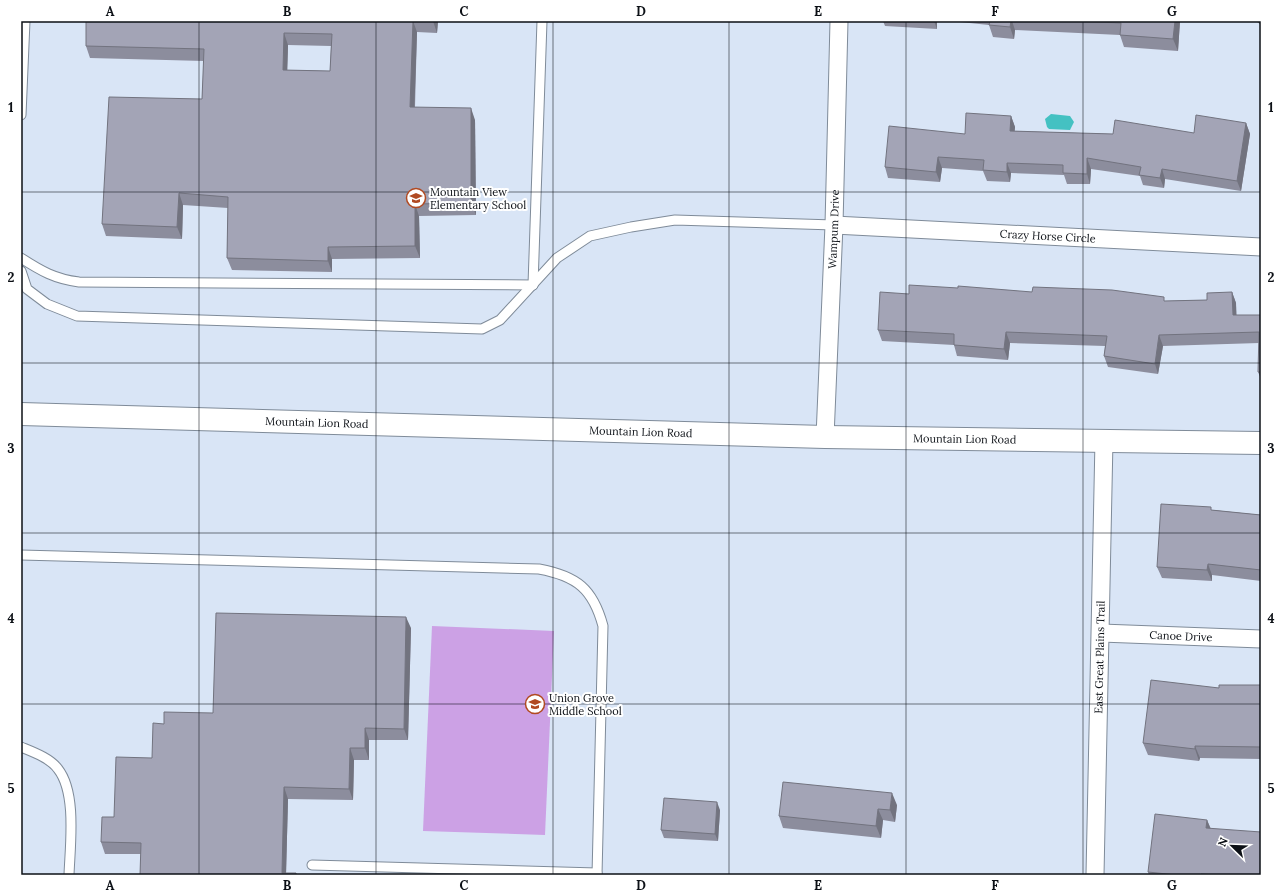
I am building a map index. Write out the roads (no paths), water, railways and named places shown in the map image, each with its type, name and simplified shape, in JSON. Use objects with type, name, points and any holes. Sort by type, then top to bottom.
[{"type":"street","name":"Wampum Drive","points":[[825,437],[834,225],[839,21]]},
{"type":"street","name":"Crazy Horse Circle","points":[[834,225],[1261,247]]},
{"type":"street","name":"Mountain Lion Road","points":[[21,414],[825,437],[1261,443]]},
{"type":"street","name":"East Great Plains Trail","points":[[1095,875],[1104,440]]},
{"type":"street","name":"Canoe Drive","points":[[1101,633],[1261,639]]},
{"type":"lane","points":[[21,115],[25,21]]},
{"type":"lane","points":[[533,285],[542,21]]},
{"type":"lane","points":[[21,271],[27,288],[47,304],[77,316],[482,329],[500,320],[557,258],[590,236],[631,227],[676,220],[834,225]]},
{"type":"lane","points":[[21,258],[39,270],[60,279],[79,282],[533,285]]},
{"type":"lane","points":[[21,555],[539,569],[559,573],[575,581],[588,592],[598,606],[603,626],[597,874],[312,865]]},
{"type":"lane","points":[[21,747],[40,755],[58,768],[66,788],[71,809],[69,875]]},
{"type":"place","name":"Mountain View Elementary School","points":[[416,198]]},
{"type":"place","name":"Union Grove Middle School","points":[[535,704]]}]
